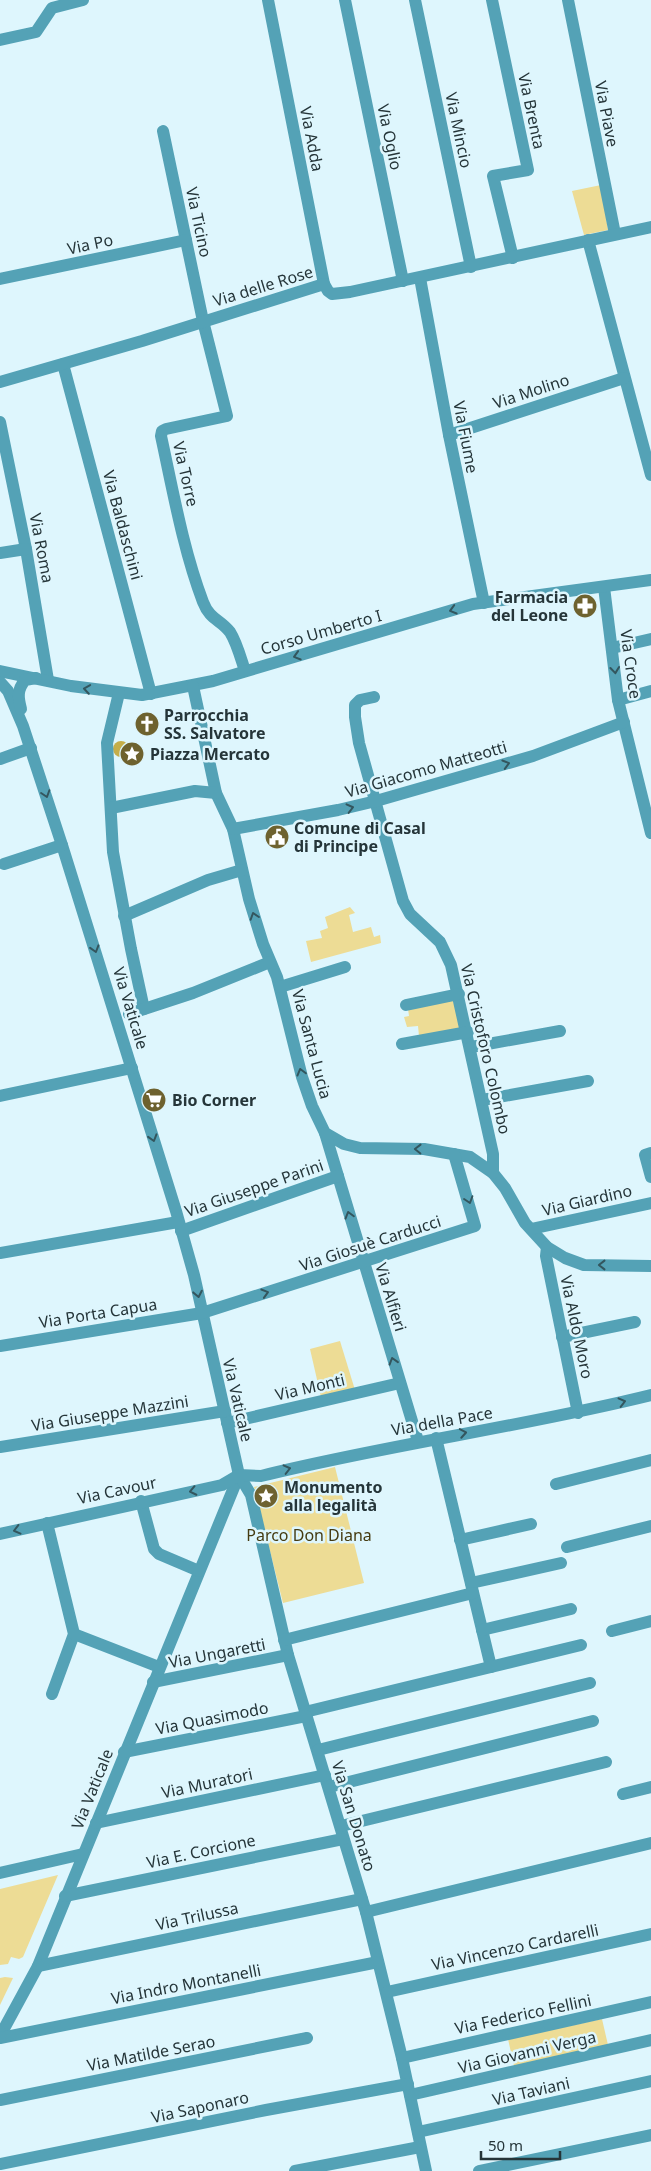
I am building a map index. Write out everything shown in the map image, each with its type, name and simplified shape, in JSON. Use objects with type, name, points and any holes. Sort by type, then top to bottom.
[{"type":"street","points":[[0,40],[36,32],[52,8],[83,0]]},
{"type":"street","name":"Via Adda","points":[[268,0],[324,284]]},
{"type":"street","name":"Via Oglio","points":[[345,0],[403,280]]},
{"type":"street","name":"Via Mincio","points":[[415,0],[471,267]]},
{"type":"street","name":"Via Brenta","points":[[492,0],[528,170],[493,176],[513,258]]},
{"type":"street","name":"Via Piave","points":[[568,0],[615,234]]},
{"type":"street","name":"Via Ticino","points":[[163,131],[203,321]]},
{"type":"street","name":"Via delle Rose","points":[[0,382],[324,284],[332,294],[420,278],[651,227]]},
{"type":"street","name":"Via Po","points":[[0,279],[186,240]]},
{"type":"street","points":[[588,240],[651,476]]},
{"type":"street","name":"Via Fiume","points":[[420,278],[449,435],[484,602]]},
{"type":"street","name":"Via Torre","points":[[203,321],[227,416],[166,429],[162,431],[160,436],[187,552],[203,603],[214,620],[224,625],[231,634],[245,671]]},
{"type":"street","name":"Via Baldaschini","points":[[63,364],[151,694]]},
{"type":"street","name":"Via Molino","points":[[449,435],[624,378]]},
{"type":"street","name":"Via Roma","points":[[0,422],[26,549],[43,679]]},
{"type":"street","points":[[0,553],[26,549]]},
{"type":"street","name":"Corso Umberto I","points":[[0,671],[71,686],[119,693],[151,694],[193,686],[484,602],[651,580]]},
{"type":"street","name":"Via Croce","points":[[604,587],[618,700],[651,833]]},
{"type":"street","points":[[612,648],[651,639]]},
{"type":"street","name":"Via Vaticale","points":[[30,748],[18,693],[19,687],[25,680],[43,679]]},
{"type":"street","name":"Via Vaticale","points":[[0,682],[14,703],[30,748],[132,1068],[180,1226],[194,1275],[239,1475],[65,1896],[38,1966],[0,2037]]},
{"type":"street","name":"Via Santa Lucia","points":[[193,686],[216,793],[233,829],[249,899],[280,987],[302,1077],[312,1106],[325,1133]]},
{"type":"street","points":[[618,700],[651,691]]},
{"type":"street","points":[[119,693],[107,742],[113,852],[124,916],[144,1009]]},
{"type":"street","name":"Via Cristoforo Colombo","points":[[374,697],[360,700],[356,704],[355,717],[359,743],[404,901],[410,914],[440,942],[451,966],[468,1032],[494,1154],[493,1173]]},
{"type":"street","name":"Via Giacomo Matteotti","points":[[233,829],[338,810],[376,801],[533,756],[624,722]]},
{"type":"street","points":[[0,759],[30,748]]},
{"type":"street","points":[[111,808],[195,791],[216,793]]},
{"type":"street","points":[[4,864],[62,845]]},
{"type":"street","points":[[124,916],[208,880],[242,870]]},
{"type":"street","points":[[129,1014],[193,993],[270,962]]},
{"type":"street","points":[[280,987],[345,968]]},
{"type":"street","points":[[406,1005],[459,994]]},
{"type":"street","points":[[471,1047],[560,1031]]},
{"type":"street","points":[[402,1044],[468,1032]]},
{"type":"street","points":[[0,1096],[132,1068]]},
{"type":"street","points":[[482,1100],[588,1081]]},
{"type":"street","points":[[325,1133],[344,1144],[360,1148],[424,1149],[470,1157],[493,1173],[505,1188],[531,1229],[547,1247],[565,1258],[584,1265],[651,1266]]},
{"type":"street","name":"Via Alfieri","points":[[325,1133],[418,1441]]},
{"type":"street","name":"Via Giardino","points":[[651,1153],[645,1155],[651,1177]]},
{"type":"street","name":"Via Giosuè Carducci","points":[[202,1313],[475,1226],[454,1154]]},
{"type":"street","name":"Via Giuseppe Parini","points":[[0,1252],[180,1226],[338,1176]]},
{"type":"street","name":"Via Giardino","points":[[531,1229],[651,1203]]},
{"type":"street","name":"Via Aldo Moro","points":[[547,1247],[546,1256],[578,1412]]},
{"type":"street","name":"Via Porta Capua","points":[[0,1346],[202,1313]]},
{"type":"street","points":[[562,1337],[635,1322]]},
{"type":"street","name":"Via Monti","points":[[226,1417],[400,1383]]},
{"type":"street","name":"Via della Pace","points":[[239,1475],[260,1476],[418,1441],[578,1412],[651,1395]]},
{"type":"street","name":"Via Giuseppe Mazzini","points":[[0,1447],[226,1417]]},
{"type":"street","points":[[436,1438],[491,1667]]},
{"type":"street","points":[[556,1484],[651,1460]]},
{"type":"street","name":"Via Cavour","points":[[0,1534],[141,1501],[222,1485],[239,1475]]},
{"type":"street","name":"Via San Donato","points":[[239,1475],[251,1495],[288,1655],[366,1912],[402,2058],[426,2171]]},
{"type":"street","points":[[141,1501],[154,1549],[159,1554],[199,1571]]},
{"type":"street","points":[[47,1523],[74,1634],[52,1694]]},
{"type":"street","points":[[460,1540],[531,1524]]},
{"type":"street","points":[[567,1547],[651,1526]]},
{"type":"street","points":[[284,1640],[561,1563]]},
{"type":"street","points":[[482,1630],[571,1609]]},
{"type":"street","points":[[612,1631],[651,1621]]},
{"type":"street","points":[[74,1634],[159,1667]]},
{"type":"street","name":"Via Quasimodo","points":[[124,1752],[305,1714],[581,1645]]},
{"type":"street","name":"Via Ungaretti","points":[[153,1682],[288,1655]]},
{"type":"street","points":[[318,1750],[590,1683]]},
{"type":"street","name":"Via Muratori","points":[[96,1822],[327,1781],[593,1721]]},
{"type":"street","name":"Via E. Corcione","points":[[65,1896],[342,1832],[606,1762]]},
{"type":"street","points":[[623,1794],[651,1787]]},
{"type":"street","points":[[366,1912],[651,1843]]},
{"type":"street","points":[[0,1873],[83,1854]]},
{"type":"street","name":"Via Trilussa","points":[[38,1966],[362,1899]]},
{"type":"street","name":"Via Vincenzo Cardarelli","points":[[386,1992],[651,1934]]},
{"type":"street","name":"Via Indro Montanelli","points":[[0,2037],[378,1962]]},
{"type":"street","name":"Via Federico Fellini","points":[[402,2058],[651,2002]]},
{"type":"street","name":"Via Matilde Serao","points":[[0,2100],[308,2038]]},
{"type":"street","name":"Via Giovanni Verga","points":[[409,2090],[651,2040]]},
{"type":"street","name":"Via Taviani","points":[[418,2132],[651,2081]]},
{"type":"street","name":"Via Saponaro","points":[[0,2164],[266,2110],[409,2090]]},
{"type":"street","points":[[479,2171],[651,2135]]},
{"type":"street","points":[[295,2171],[420,2147]]},
{"type":"green space","points":[[601,185],[608,230],[584,235],[572,191]]},
{"type":"green space","points":[[350,907],[355,913],[349,915],[353,932],[371,927],[374,937],[380,935],[381,943],[311,962],[306,941],[322,938],[320,931],[328,928],[325,917]]},
{"type":"green space","points":[[453,1000],[461,1029],[419,1036],[418,1026],[407,1027],[404,1017],[409,1016],[408,1009]]},
{"type":"green space","points":[[340,1341],[355,1390],[321,1397],[310,1349]]},
{"type":"green space","name":"Parco Don Diana","points":[[335,1467],[364,1583],[283,1603],[254,1487]]},
{"type":"green space","points":[[58,1875],[23,1957],[19,1959],[11,1957],[8,1964],[0,1965],[0,1889]]},
{"type":"green space","points":[[0,1978],[13,1978],[0,2005]]},
{"type":"green space","points":[[602,2019],[608,2045],[514,2066],[508,2039]]},
{"type":"shaded area","points":[[118,741],[124,741],[129,746],[127,755],[118,757],[113,752],[113,746]]},
{"type":"place","name":"Farmacia del Leone","points":[[585,606]]},
{"type":"place","name":"Parrocchia SS. Salvatore","points":[[147,724]]},
{"type":"place","name":"Piazza Mercato","points":[[132,754]]},
{"type":"place","name":"Comune di Casal di Principe","points":[[277,837]]},
{"type":"place","name":"Bio Corner","points":[[154,1100]]},
{"type":"place","name":"Monumento alla legalità","points":[[266,1496]]}]
